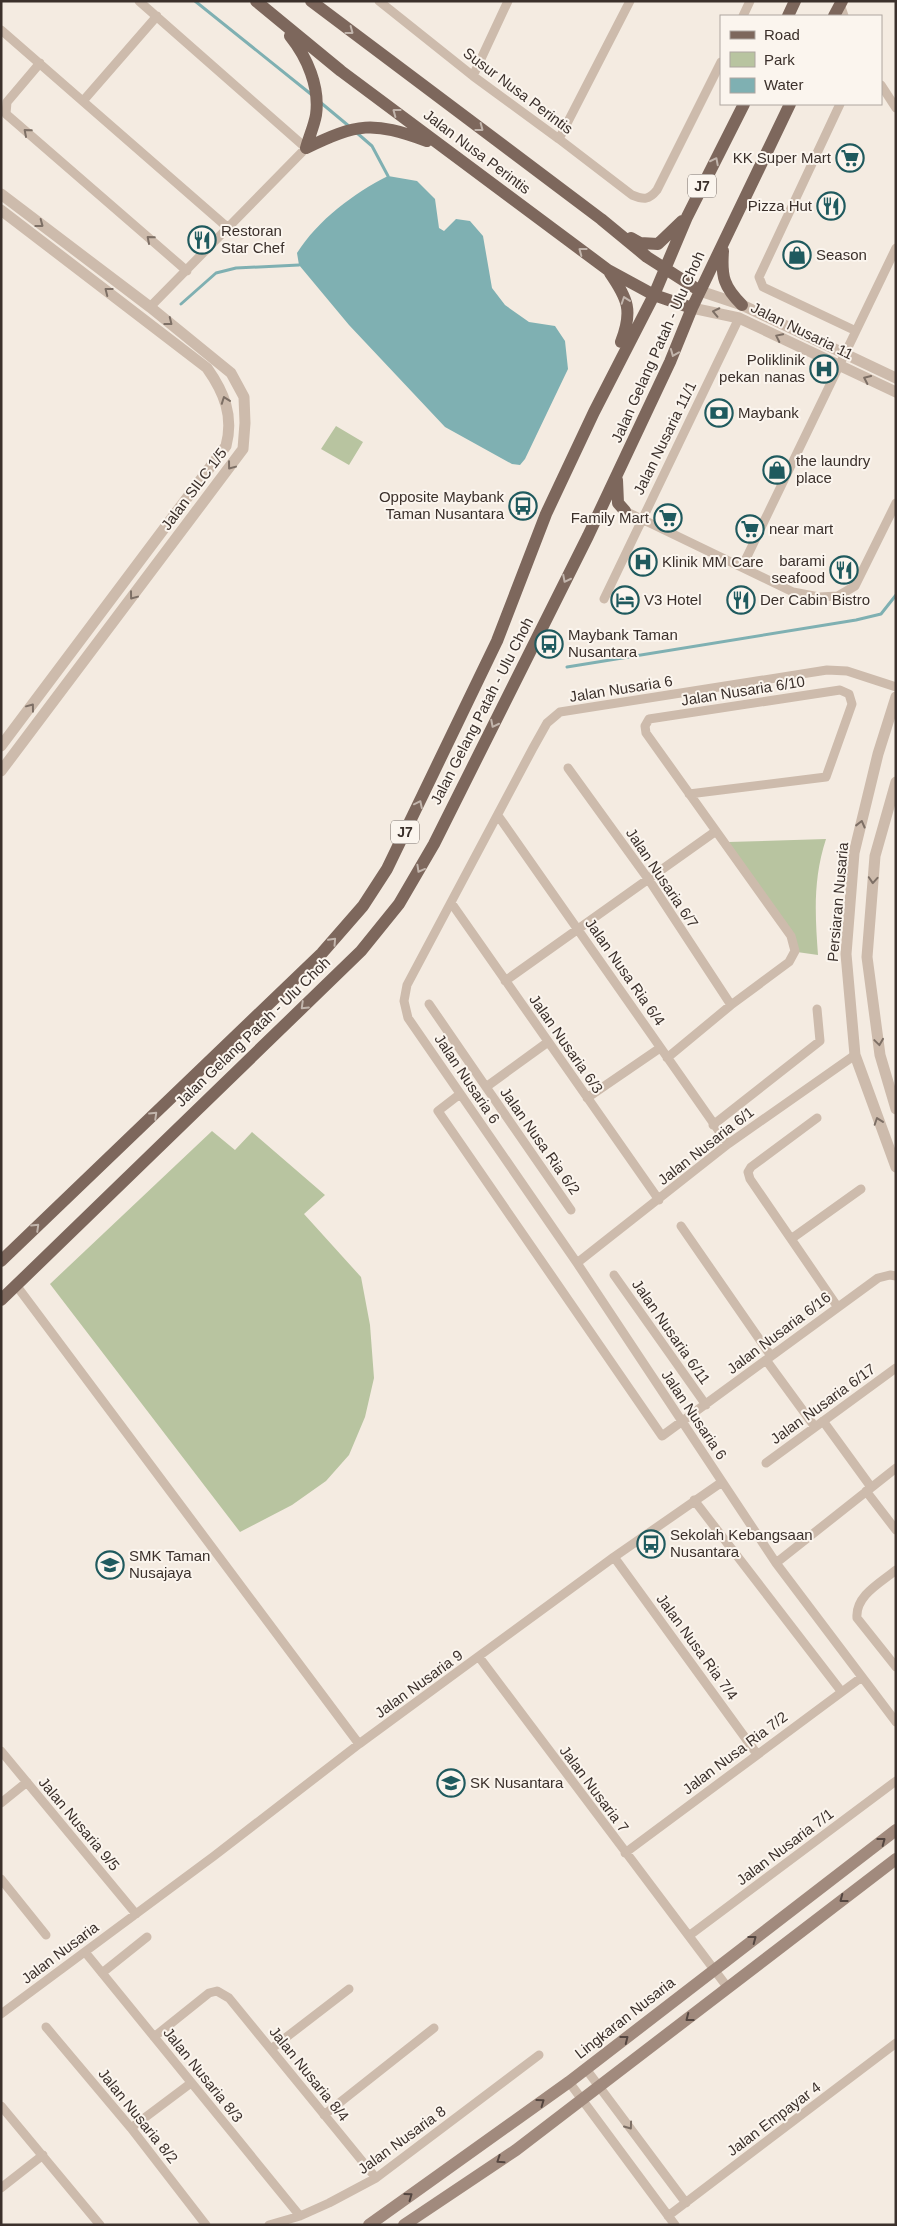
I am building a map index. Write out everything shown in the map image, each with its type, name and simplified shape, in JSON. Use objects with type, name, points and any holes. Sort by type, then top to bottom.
[{"type":"main road","name":"Jalan Nusa Perintis","points":[[256,1],[341,71],[608,270],[654,295],[692,308]]},
{"type":"main road","name":"Jalan Nusa Perintis","points":[[311,1],[666,270],[700,291]]},
{"type":"main road","points":[[788,15],[795,1]]},
{"type":"main road","points":[[276,18],[299,47],[313,76],[316,114],[306,148]]},
{"type":"main road","name":"Jalan Gelang Patah - Ulu Choh","points":[[1,1261],[306,969],[339,935],[362,906],[387,869],[497,641],[546,514],[594,412],[666,270],[687,217],[743,105]]},
{"type":"main road","name":"Jalan Gelang Patah - Ulu Choh","points":[[1,1300],[361,951],[399,904],[434,844],[588,536],[670,362],[692,308],[790,105]]},
{"type":"main road","points":[[306,148],[340,132],[362,126],[397,130],[441,145]]},
{"type":"main road","points":[[601,220],[640,243],[650,245],[658,244],[687,217]]},
{"type":"main road","points":[[724,241],[721,271],[730,294],[741,311]]},
{"type":"main road","points":[[594,412],[626,327],[628,308],[624,293],[608,270]]},
{"type":"main road","points":[[623,461],[616,482],[616,494],[618,504],[625,511]]},
{"type":"main road","points":[[588,536],[607,512],[613,510],[625,511]]},
{"type":"main road","name":"Lingkaran Nusaria","points":[[369,2225],[569,2082],[896,1830]]},
{"type":"main road","points":[[404,2225],[516,2150],[896,1859]]},
{"type":"street","points":[[139,1],[306,148],[150,307]]},
{"type":"street","name":"Susur Nusa Perintis","points":[[379,1],[473,76],[559,139],[632,196],[642,200],[651,198],[658,190],[720,64]]},
{"type":"street","points":[[473,76],[508,1]]},
{"type":"street","points":[[559,139],[630,1]]},
{"type":"street","points":[[743,15],[750,1]]},
{"type":"street","points":[[83,101],[156,16]]},
{"type":"street","points":[[1,30],[228,227]]},
{"type":"street","points":[[40,63],[7,102],[6,114],[186,271]]},
{"type":"street","points":[[882,87],[896,108]]},
{"type":"street","points":[[840,105],[759,277],[763,287],[856,331]]},
{"type":"street","name":"Jalan SILC 1/5","points":[[1,194],[150,307],[231,373],[244,397],[245,423],[243,449],[1,772]]},
{"type":"street","name":"Jalan SILC 1/5","points":[[1,210],[207,368],[220,386],[228,408],[230,432],[226,446],[1,746]]},
{"type":"street","points":[[742,566],[896,248]]},
{"type":"street","name":"Jalan Nusaria 11","points":[[700,291],[741,311],[839,366],[896,392]]},
{"type":"street","name":"Jalan Nusaria 11","points":[[692,308],[741,311],[845,354],[896,378]]},
{"type":"street","name":"Jalan Nusaria 11/1","points":[[604,599],[741,311]]},
{"type":"street","points":[[625,511],[793,592],[819,597],[838,596],[855,586],[896,503]]},
{"type":"street","name":"Jalan Nusaria 6","points":[[896,687],[847,671],[827,670],[560,712],[547,723],[408,985],[404,1001],[408,1018],[577,1263],[776,1562],[896,1722]]},
{"type":"street","name":"Jalan Nusaria 6/10","points":[[840,690],[849,694],[852,704],[826,777],[690,794],[646,733],[644,726],[648,719],[840,690]]},
{"type":"street","name":"Persiaran Nusaria","points":[[896,696],[878,754],[854,853],[846,954],[855,1055],[896,1167]]},
{"type":"street","name":"Jalan Nusaria 6/7","points":[[568,768],[649,880],[731,1005]]},
{"type":"street","points":[[896,782],[875,856],[867,957],[880,1054],[896,1109]]},
{"type":"street","points":[[667,1058],[731,1005],[789,962],[796,951],[791,936],[690,794]]},
{"type":"street","name":"Jalan Nusa Ria 6/4","points":[[499,816],[728,1144]]},
{"type":"street","points":[[505,980],[579,930],[716,832]]},
{"type":"street","name":"Jalan Nusaria 6/3","points":[[452,904],[659,1200]]},
{"type":"street","name":"Jalan Nusa Ria 6/2","points":[[429,1004],[571,1210]]},
{"type":"street","points":[[714,1125],[820,1041],[817,1009]]},
{"type":"street","points":[[486,1087],[548,1042]]},
{"type":"street","points":[[587,1098],[660,1048]]},
{"type":"street","name":"Jalan Nusaria 6/1","points":[[577,1263],[728,1144],[855,1055]]},
{"type":"street","name":"Jalan Nusaria 6/16","points":[[460,1094],[438,1111],[662,1436],[837,1306],[878,1278],[890,1275],[896,1276]]},
{"type":"street","points":[[817,1118],[751,1167],[748,1172],[750,1179],[837,1306]]},
{"type":"street","points":[[791,1239],[861,1188]]},
{"type":"street","points":[[681,1226],[768,1358],[869,1489],[896,1530]]},
{"type":"street","name":"Jalan Nusaria 6/11","points":[[614,1275],[706,1405]]},
{"type":"street","points":[[16,1285],[359,1744]]},
{"type":"street","name":"Jalan Nusaria 6/17","points":[[766,1463],[896,1368]]},
{"type":"street","points":[[776,1562],[896,1468]]},
{"type":"street","name":"Jalan Nusaria 9","points":[[136,1914],[359,1744],[614,1557],[722,1482]]},
{"type":"street","points":[[694,1500],[841,1691]]},
{"type":"street","name":"Jalan Nusa Ria 7/4","points":[[614,1557],[757,1754]]},
{"type":"street","points":[[896,1570],[861,1599],[856,1608],[857,1618],[896,1667]]},
{"type":"street","name":"Jalan Nusaria 7","points":[[478,1657],[625,1853],[690,1935],[728,1988]]},
{"type":"street","name":"Jalan Nusa Ria 7/2","points":[[625,1853],[862,1677]]},
{"type":"street","name":"Jalan Nusaria 9/5","points":[[1,1751],[136,1914]]},
{"type":"street","name":"Jalan Nusaria 7/1","points":[[690,1935],[896,1781]]},
{"type":"street","points":[[1,1803],[27,1782]]},
{"type":"street","points":[[1,1880],[46,1935]]},
{"type":"street","name":"Jalan Nusaria","points":[[2,2012],[136,1914]]},
{"type":"street","points":[[102,1973],[147,1938]]},
{"type":"street","name":"Jalan Nusaria 8/3","points":[[85,1952],[300,2216]]},
{"type":"street","points":[[271,2049],[349,1989]]},
{"type":"street","name":"Jalan Nusaria 8/4","points":[[154,2037],[209,1993],[217,1991],[229,1998],[376,2178]]},
{"type":"street","name":"Jalan Nusaria 8/2","points":[[46,2027],[132,2128],[206,2225]]},
{"type":"street","points":[[324,2115],[434,2028]]},
{"type":"street","name":"Jalan Empayar 4","points":[[668,2216],[896,2043]]},
{"type":"street","name":"Jalan Nusaria 8","points":[[269,2225],[300,2216],[376,2178],[539,2055]]},
{"type":"street","points":[[586,2069],[686,2203]]},
{"type":"street","points":[[569,2082],[675,2225]]},
{"type":"street","points":[[132,2128],[191,2083]]},
{"type":"street","points":[[1,2106],[43,2154],[100,2225]]},
{"type":"street","points":[[1,2188],[43,2154]]},
{"type":"green space","points":[[336,426],[363,442],[349,465],[321,449]]},
{"type":"green space","points":[[826,839],[817,882],[818,955],[797,952],[728,842]]},
{"type":"green space","points":[[212,1131],[235,1150],[252,1132],[325,1195],[304,1214],[361,1277],[370,1325],[374,1378],[365,1417],[349,1455],[326,1481],[292,1505],[240,1532],[50,1284]]},
{"type":"water","points":[[388,176],[417,181],[435,199],[439,228],[444,231],[456,219],[470,221],[483,236],[492,288],[505,305],[529,322],[555,326],[565,341],[568,369],[525,459],[520,465],[512,464],[445,427],[349,325],[299,265],[297,253],[315,229],[350,199]]},
{"type":"waterway","points":[[195,1],[312,95]]},
{"type":"waterway","points":[[320,102],[350,127]]},
{"type":"waterway","points":[[357,133],[372,146],[388,176]]},
{"type":"waterway","points":[[181,304],[216,273],[236,268],[299,265]]},
{"type":"waterway","points":[[567,667],[856,620],[881,614],[896,595]]},
{"type":"place","name":"KK Super Mart","points":[[850,158]]},
{"type":"place","name":"Pizza Hut","points":[[831,206]]},
{"type":"place","name":"Restoran Star Chef","points":[[202,240]]},
{"type":"place","name":"Season","points":[[797,255]]},
{"type":"place","name":"Poliklinik pekan nanas","points":[[824,369]]},
{"type":"place","name":"Maybank","points":[[719,413]]},
{"type":"place","name":"the laundry place","points":[[777,470]]},
{"type":"place","name":"Opposite Maybank Taman Nusantara","points":[[523,506]]},
{"type":"place","name":"Family Mart","points":[[668,518]]},
{"type":"place","name":"near mart","points":[[750,529]]},
{"type":"place","name":"Klinik MM Care","points":[[643,562]]},
{"type":"place","name":"barami seafood","points":[[844,570]]},
{"type":"place","name":"V3 Hotel","points":[[625,600]]},
{"type":"place","name":"Der Cabin Bistro","points":[[741,600]]},
{"type":"place","name":"Maybank Taman Nusantara","points":[[549,644]]},
{"type":"place","name":"Sekolah Kebangsaan Nusantara","points":[[651,1544]]},
{"type":"place","name":"SMK Taman Nusajaya","points":[[110,1565]]},
{"type":"place","name":"SK Nusantara","points":[[451,1783]]}]
